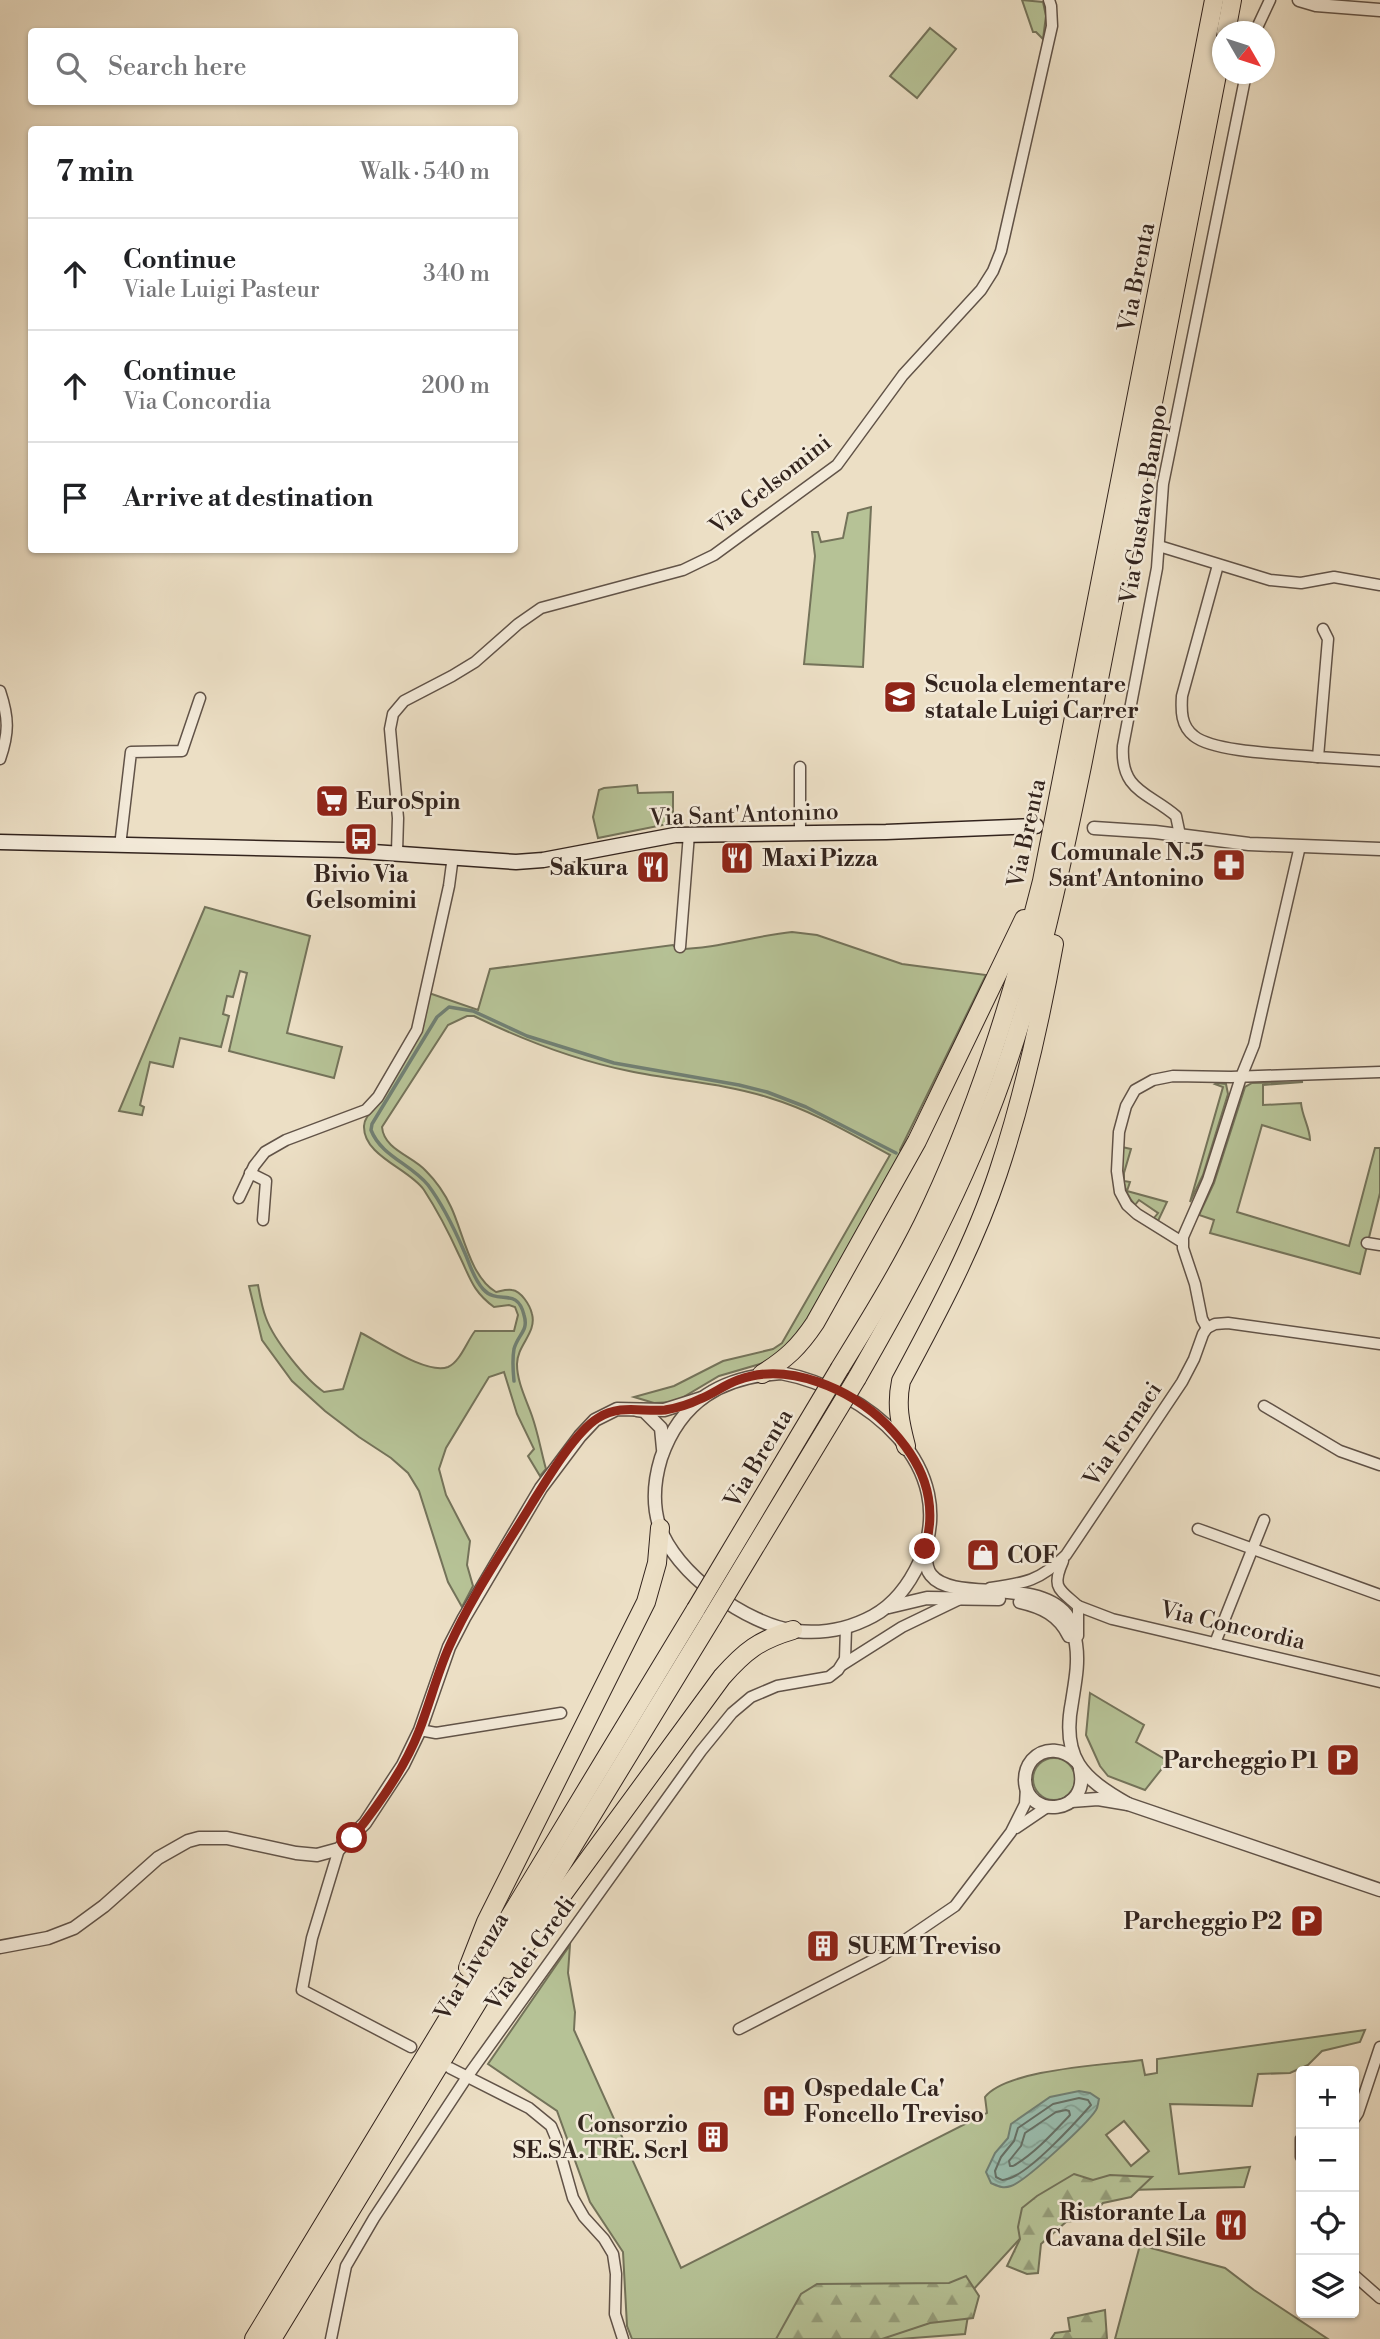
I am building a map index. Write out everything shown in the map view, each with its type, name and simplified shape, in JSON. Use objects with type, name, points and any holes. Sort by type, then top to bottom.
[{"type":"highway","name":"Via Brenta","points":[[696,1609],[902,1265],[961,1138],[985,1075],[1018,972],[1042,881],[1214,0]]},
{"type":"highway","points":[[1228,21],[1232,0]]},
{"type":"highway","name":"Via Brenta","points":[[712,1618],[857,1378],[924,1258],[977,1142],[1001,1081],[1038,964],[1058,885],[1216,84]]},
{"type":"highway","points":[[906,1446],[898,1418],[901,1381],[976,1230],[998,1175],[1021,1100],[1037,1035],[1083,789],[1082,766]]},
{"type":"highway","points":[[762,1374],[786,1359],[802,1343],[828,1300],[917,1141],[1042,881]]},
{"type":"highway","points":[[458,2019],[486,1922],[646,1602],[657,1563],[660,1528]]},
{"type":"highway","name":"Via Livenza","points":[[272,2339],[696,1609]]},
{"type":"highway","name":"Via Livenza","points":[[254,2339],[326,2221],[458,2019],[712,1618]]},
{"type":"highway","points":[[458,2019],[527,1946],[722,1677],[743,1653],[755,1644],[793,1630]]},
{"type":"main road","name":"Via Sant'Antonino","points":[[0,841],[397,852],[516,862],[689,834],[1036,825]]},
{"type":"street","name":"Via Gelsomini","points":[[397,852],[398,818],[390,729],[393,714],[404,701],[475,662],[517,624],[541,608],[682,570],[701,563],[722,549],[837,464],[903,375],[981,290],[998,262],[1001,251],[1052,26],[1049,0]]},
{"type":"street","points":[[1260,21],[1270,0]]},
{"type":"street","points":[[1299,0],[1316,5],[1380,10]]},
{"type":"street","name":"Via Gustavo Bampo","points":[[1180,835],[1178,821],[1173,813],[1131,784],[1122,755],[1159,546],[1163,484],[1244,84]]},
{"type":"street","points":[[1159,546],[1280,582],[1301,583],[1334,577],[1380,585]]},
{"type":"street","points":[[1218,565],[1182,696],[1184,724],[1199,739],[1220,746],[1380,761]]},
{"type":"street","points":[[1318,757],[1328,639],[1323,629]]},
{"type":"street","points":[[0,691],[5,707],[8,737],[0,759]]},
{"type":"street","points":[[120,846],[131,752],[182,751],[200,698]]},
{"type":"street","points":[[800,767],[800,833]]},
{"type":"street","points":[[1094,828],[1249,844],[1380,849]]},
{"type":"street","points":[[680,947],[689,834]]},
{"type":"street","points":[[1300,846],[1254,1045],[1208,1180],[1184,1231],[1182,1242],[1203,1322],[1207,1328],[1215,1324],[1228,1324],[1380,1344]]},
{"type":"street","points":[[239,1198],[250,1172],[265,1152],[286,1140],[366,1110],[378,1097],[412,1040],[420,1020],[453,856]]},
{"type":"street","points":[[1182,1242],[1136,1214],[1120,1192],[1117,1151],[1126,1106],[1140,1086],[1159,1078],[1173,1076],[1241,1077],[1380,1072]]},
{"type":"street","points":[[250,1172],[266,1181],[263,1220]]},
{"type":"street","points":[[1367,1243],[1380,1245]]},
{"type":"street","name":"Via Fornaci","points":[[981,1589],[1040,1577],[1066,1555],[1182,1382],[1195,1359],[1207,1328]]},
{"type":"street","points":[[411,2047],[303,1990],[312,1938],[340,1849],[365,1823],[403,1765],[420,1730],[455,1634],[541,1488],[595,1420],[617,1409],[664,1410],[702,1398],[739,1379],[781,1373],[797,1376],[835,1391],[873,1414],[906,1446],[920,1469],[929,1501],[930,1525],[925,1549],[914,1574],[888,1607]]},
{"type":"street","points":[[702,1398],[676,1424],[656,1475],[653,1502],[660,1528],[674,1554],[692,1577],[740,1609],[765,1621],[793,1630],[814,1632],[846,1628],[888,1607],[928,1598],[1008,1600],[1041,1608],[1055,1616],[1062,1623],[1077,1651]]},
{"type":"street","points":[[1264,1406],[1340,1451],[1380,1465]]},
{"type":"street","points":[[634,1409],[644,1412],[661,1428],[663,1453]]},
{"type":"street","points":[[1215,1643],[1264,1520]]},
{"type":"street","points":[[1198,1529],[1380,1595]]},
{"type":"street","points":[[925,1549],[926,1566],[930,1575],[948,1586],[1038,1597],[1055,1605],[1070,1621],[1077,1651]]},
{"type":"street","points":[[1026,1788],[1038,1803],[1047,1807],[1064,1806],[1072,1801],[1081,1786],[1078,1765],[1071,1746],[1069,1718],[1076,1680],[1078,1606],[1062,1593],[1057,1584],[1066,1555]]},
{"type":"street","name":"Via dei Gredi","points":[[331,2339],[349,2259],[467,2077],[701,1751],[732,1713],[751,1697],[769,1689],[829,1677],[842,1665],[902,1627],[964,1597]]},
{"type":"street","name":"Via Concordia","points":[[1078,1606],[1112,1619],[1380,1682]]},
{"type":"street","points":[[842,1665],[846,1650],[846,1628]]},
{"type":"street","points":[[420,1730],[436,1733],[561,1713]]},
{"type":"street","points":[[1048,1751],[1069,1718]]},
{"type":"street","points":[[1011,1832],[1025,1804],[1027,1769],[1039,1754],[1048,1751],[1064,1752],[1097,1786],[1128,1804]]},
{"type":"street","points":[[1072,1801],[1098,1799],[1128,1804],[1380,1890]]},
{"type":"street","points":[[739,2029],[883,1955],[936,1921],[954,1906],[1011,1832],[1047,1807]]},
{"type":"street","points":[[0,1947],[48,1938],[74,1928],[104,1906],[158,1858],[188,1841],[211,1837],[227,1838],[296,1853],[317,1854],[340,1849]]},
{"type":"street","points":[[1359,2110],[1380,2047]]},
{"type":"street","points":[[450,2068],[529,2108],[551,2126],[573,2198],[612,2254],[616,2274],[615,2314],[623,2339]]},
{"type":"street","points":[[1359,2279],[1380,2298]]},
{"type":"green space","points":[[1022,0],[1043,2],[1046,16],[1043,39],[1033,32]]},
{"type":"green space","points":[[930,28],[956,49],[917,98],[890,76]]},
{"type":"green space","points":[[871,507],[863,667],[804,664],[815,556],[812,532],[818,532],[821,542],[843,538],[848,513]]},
{"type":"green space","points":[[637,785],[638,793],[673,792],[673,823],[598,838],[593,817],[599,790]]},
{"type":"green space","points":[[205,907],[310,936],[287,1033],[342,1047],[334,1078],[229,1051],[247,973],[240,971],[233,997],[227,996],[223,1014],[229,1016],[221,1047],[180,1038],[173,1067],[150,1062],[140,1105],[144,1107],[142,1115],[119,1111]]},
{"type":"green space","points":[[792,932],[817,935],[902,964],[986,975],[900,1150],[902,1154],[801,1335],[767,1362],[719,1376],[675,1402],[654,1403],[634,1397],[674,1386],[723,1361],[773,1349],[782,1343],[890,1155],[817,1116],[786,1103],[735,1089],[589,1061],[530,1041],[474,1016],[467,1016],[448,1025],[382,1127],[384,1135],[393,1147],[420,1166],[443,1193],[468,1253],[487,1285],[496,1292],[510,1290],[519,1293],[532,1314],[532,1327],[520,1351],[517,1371],[546,1469],[540,1476],[528,1456],[534,1449],[517,1414],[504,1372],[489,1377],[446,1448],[439,1469],[446,1495],[470,1541],[467,1565],[473,1586],[462,1607],[448,1582],[419,1491],[408,1473],[325,1411],[292,1381],[262,1340],[249,1286],[258,1285],[266,1318],[283,1348],[299,1369],[324,1392],[343,1389],[361,1333],[417,1362],[439,1368],[448,1367],[456,1361],[475,1331],[514,1331],[518,1315],[515,1307],[494,1307],[481,1295],[472,1283],[424,1190],[409,1175],[379,1154],[366,1137],[366,1119],[388,1086],[429,993],[478,1010],[490,969],[673,945],[677,949],[706,947]]},
{"type":"green space","points":[[1303,1082],[1263,1085],[1263,1105],[1301,1103],[1310,1140],[1262,1125],[1237,1212],[1349,1246],[1375,1148],[1380,1148],[1380,1193],[1360,1274],[1210,1233],[1214,1220],[1199,1215],[1214,1183],[1245,1087],[1252,1083]]},
{"type":"green space","points":[[1215,1084],[1226,1084],[1228,1094],[1203,1175],[1190,1202],[1223,1087]]},
{"type":"green space","points":[[1122,1147],[1131,1149],[1124,1173],[1124,1181],[1130,1182],[1127,1191],[1167,1202],[1158,1221],[1154,1218],[1158,1213],[1139,1200],[1135,1205],[1127,1192],[1123,1178]]},
{"type":"green space","points":[[1090,1693],[1144,1725],[1136,1742],[1168,1761],[1145,1790],[1108,1776],[1100,1766],[1086,1735]]},
{"type":"green space","points":[[1054,1758],[1069,1764],[1075,1779],[1069,1794],[1054,1800],[1039,1794],[1033,1779],[1039,1764]]},
{"type":"green space","points":[[570,1945],[568,1973],[575,2012],[574,2030],[681,2268],[987,2113],[985,2097],[1014,2080],[1058,2070],[1142,2060],[1145,2075],[1157,2073],[1157,2059],[1365,2030],[1360,2042],[1322,2051],[1308,2065],[1296,2066],[1296,2070],[1290,2073],[1258,2074],[1252,2106],[1170,2104],[1179,2174],[1250,2167],[1244,2187],[1090,2191],[1038,2219],[972,2291],[965,2334],[900,2339],[632,2339],[627,2326],[623,2252],[590,2202],[557,2111],[488,2064]],"holes":[[[1124,2121],[1149,2151],[1131,2166],[1106,2135]]]},
{"type":"green space","points":[[1074,2174],[1093,2180],[1110,2175],[1152,2177],[1131,2197],[1103,2203],[1090,2218],[1066,2222],[1041,2244],[1038,2273],[1027,2274],[1007,2266],[1020,2239],[1018,2227],[1022,2208]]},
{"type":"green space","points":[[1140,2245],[1225,2268],[1328,2339],[1115,2339]]},
{"type":"green space","points":[[966,2276],[979,2296],[973,2318],[930,2323],[882,2339],[776,2339],[801,2294],[817,2284],[949,2283]]},
{"type":"green space","points":[[1105,2310],[1107,2339],[1051,2339],[1055,2333],[1070,2331],[1068,2318]]},
{"type":"water","points":[[1079,2091],[1090,2093],[1099,2099],[1096,2110],[1081,2127],[1019,2182],[1005,2187],[991,2183],[986,2172],[995,2153],[1008,2138],[1011,2124],[1050,2097]]},
{"type":"waterway","points":[[514,1381],[514,1349],[525,1325],[521,1306],[517,1301],[489,1294],[483,1289],[474,1276],[448,1217],[428,1185],[382,1147],[371,1130],[372,1124],[437,1017],[449,1007],[473,1011],[527,1036],[614,1063],[767,1092],[806,1107],[896,1153]]},
{"type":"place","name":"Scuola elementare statale Luigi Carrer","points":[[900,697]]},
{"type":"place","name":"EuroSpin","points":[[332,801]]},
{"type":"place","name":"Bivio Via Gelsomini","points":[[361,839]]},
{"type":"place","name":"Maxi Pizza","points":[[737,858]]},
{"type":"place","name":"Comunale N.5 Sant'Antonino","points":[[1229,865]]},
{"type":"place","name":"Sakura","points":[[653,867]]},
{"type":"place","name":"COF","points":[[983,1555]]},
{"type":"place","name":"Parcheggio P1","points":[[1343,1760]]},
{"type":"place","name":"Parcheggio P2","points":[[1307,1921]]},
{"type":"place","name":"SUEM Treviso","points":[[823,1946]]},
{"type":"place","name":"Ospedale Ca' Foncello Treviso","points":[[779,2101]]},
{"type":"place","name":"Consorzio SE.SA.TRE. Scrl","points":[[713,2137]]},
{"type":"place","name":"Ristorante La Cavana del Sile","points":[[1231,2225]]},
{"type":"route","points":[[352,1838],[403,1765],[420,1730],[455,1634],[541,1488],[583,1432],[607,1412],[617,1409],[664,1410],[678,1407],[739,1379],[762,1374],[781,1373],[815,1382],[855,1402],[884,1423],[914,1456],[929,1501],[930,1525],[925,1549]]}]
